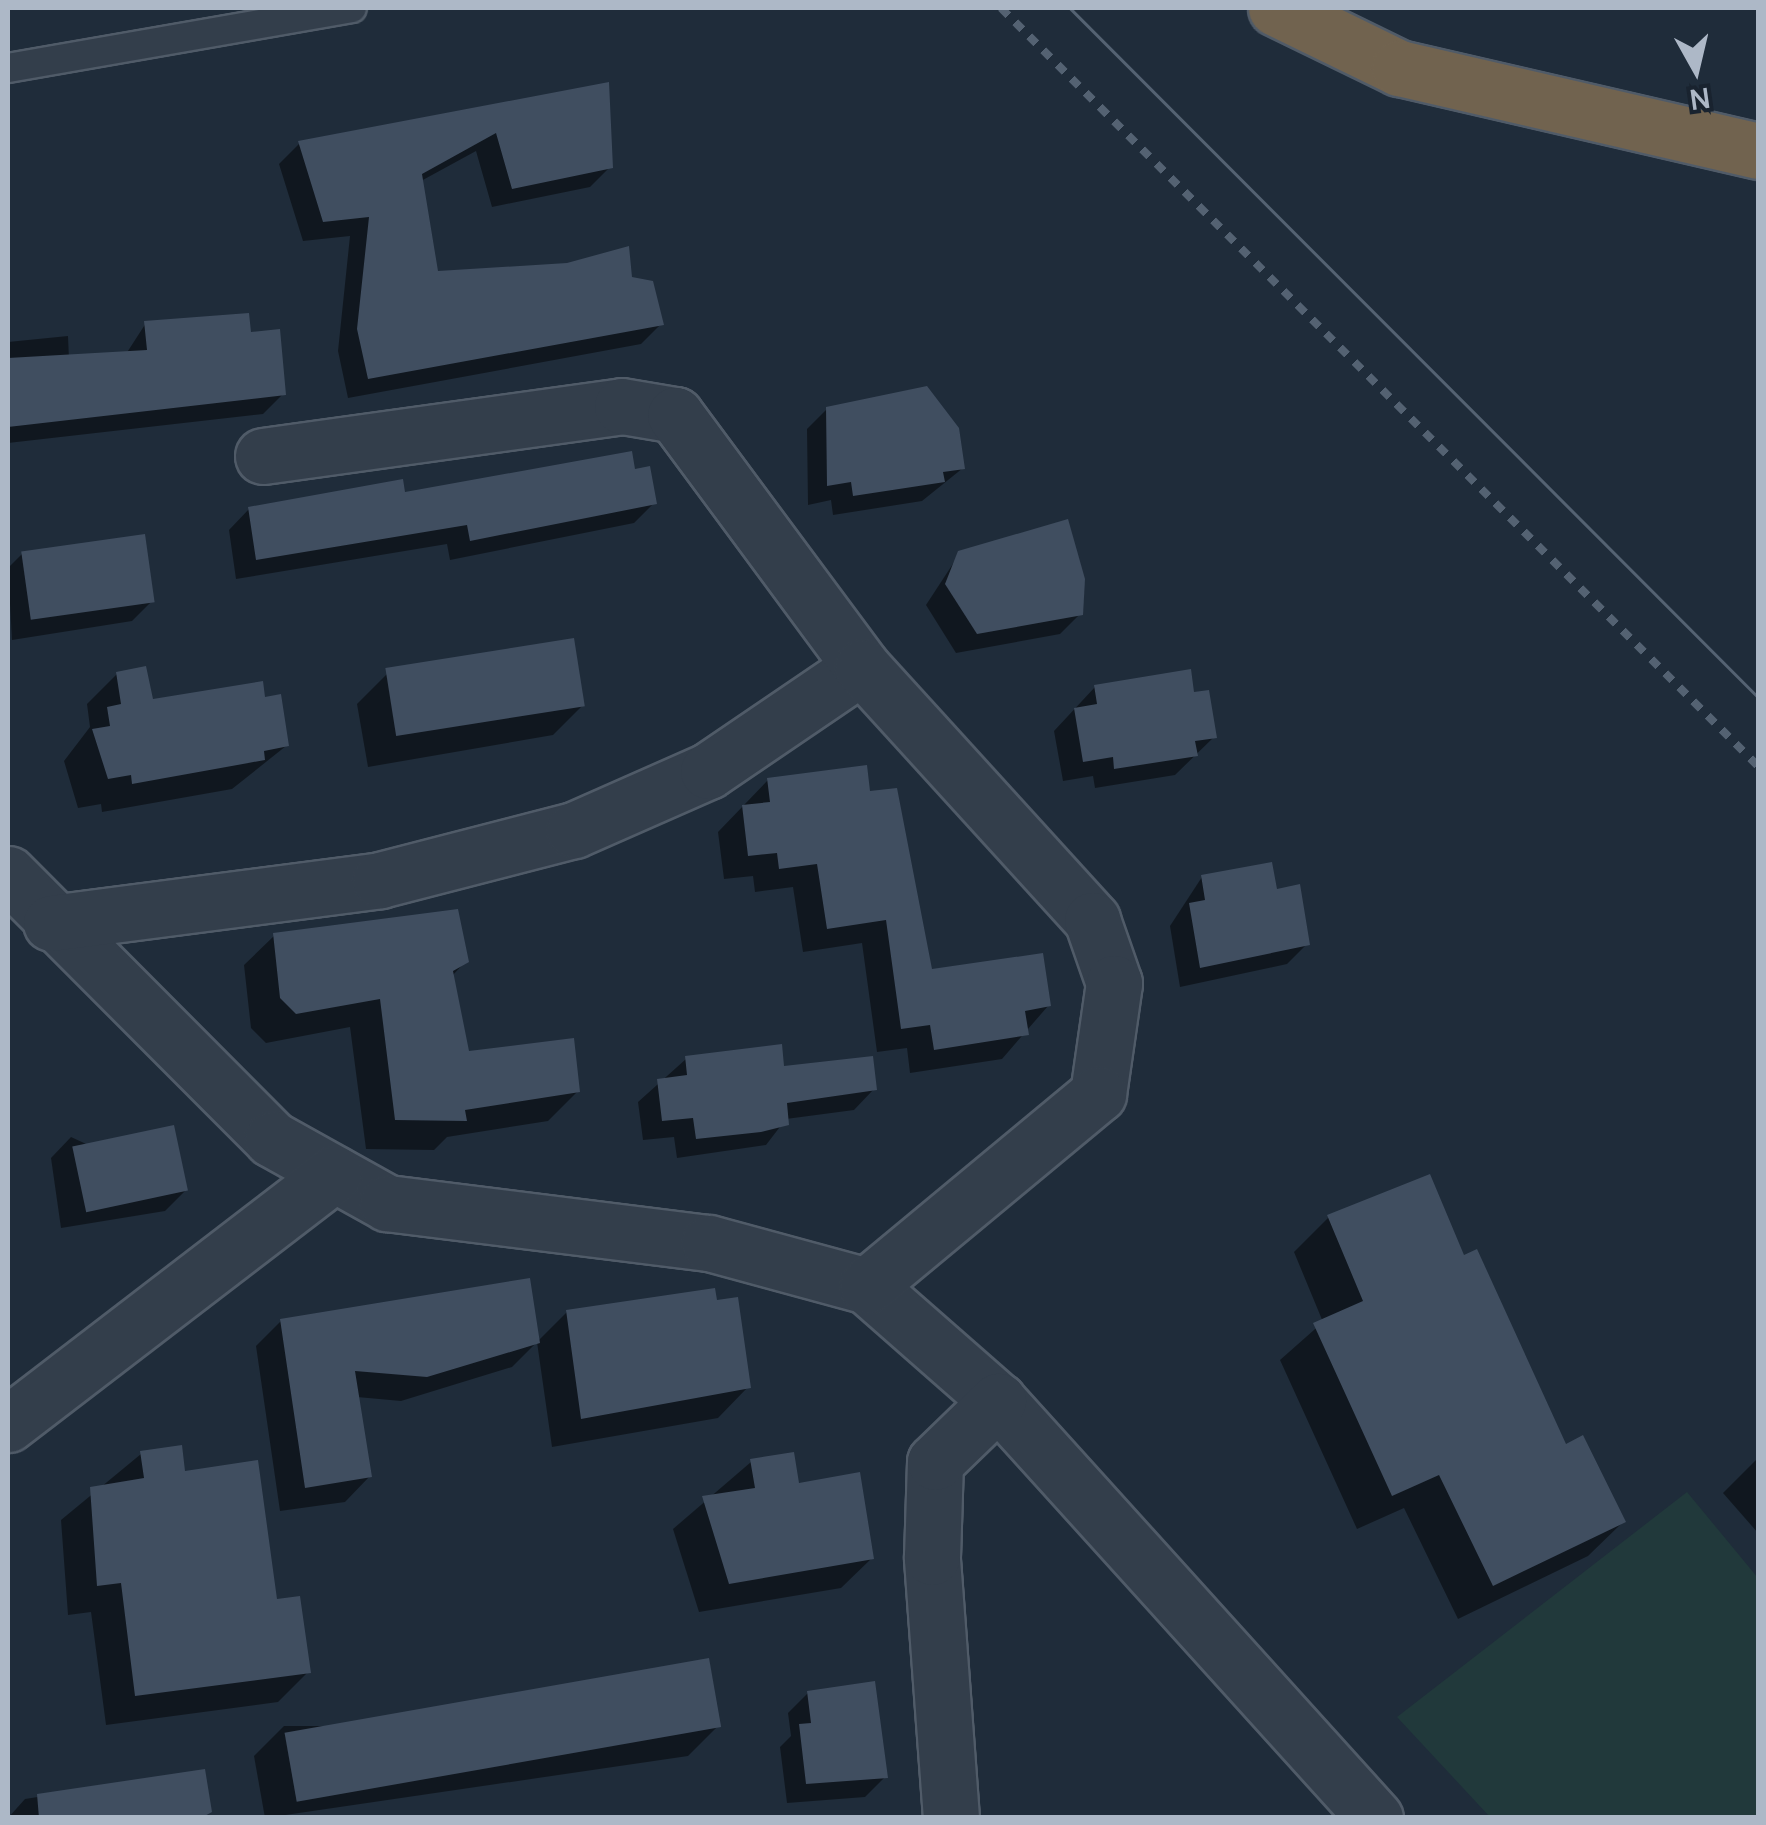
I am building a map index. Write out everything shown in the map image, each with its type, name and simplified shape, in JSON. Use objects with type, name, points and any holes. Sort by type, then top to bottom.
[{"type":"highway","points":[[1276,8],[1399,68],[1758,151]]},
{"type":"street","points":[[51,923],[380,880],[574,830],[708,771],[861,667],[676,415],[622,406],[264,456]]},
{"type":"street","points":[[699,447],[862,667],[1092,920],[1114,984],[1098,1094],[867,1286]]},
{"type":"street","points":[[8,874],[51,923],[272,1139],[387,1204],[708,1243],[867,1286],[998,1401],[1375,1818]]},
{"type":"street","points":[[8,1424],[334,1174]]},
{"type":"street","points":[[950,1818],[935,1462],[998,1401]]},
{"type":"lane","points":[[8,68],[352,8]]},
{"type":"green space","points":[[1687,1492],[1758,1578],[1758,1817],[1490,1817],[1397,1717]]},
{"type":"building","points":[[609,82],[613,168],[512,189],[496,133],[422,174],[438,271],[567,263],[629,246],[632,277],[653,281],[664,325],[368,379],[357,329],[369,217],[323,222],[298,141]]},
{"type":"building","points":[[249,313],[251,332],[280,329],[286,395],[8,427],[8,358],[147,350],[144,321]]},
{"type":"building","points":[[927,386],[959,428],[965,469],[943,472],[945,482],[853,496],[851,482],[827,486],[826,407]]},
{"type":"building","points":[[632,451],[635,469],[650,466],[657,504],[470,541],[467,525],[256,560],[248,507],[403,479],[405,492]]},
{"type":"building","points":[[1068,519],[1085,579],[1083,615],[977,634],[945,584],[958,551]]},
{"type":"building","points":[[145,534],[155,602],[31,620],[21,551]]},
{"type":"building","points":[[574,638],[585,706],[396,736],[385,668]]},
{"type":"building","points":[[146,666],[153,699],[263,681],[265,697],[281,694],[289,746],[264,751],[265,760],[132,784],[131,775],[108,779],[92,729],[110,726],[107,707],[121,704],[116,672]]},
{"type":"building","points":[[1191,669],[1194,692],[1209,690],[1217,738],[1195,741],[1198,756],[1114,769],[1113,757],[1083,762],[1074,708],[1097,704],[1094,685]]},
{"type":"building","points":[[867,765],[870,791],[897,788],[932,969],[1043,953],[1051,1006],[1025,1011],[1029,1035],[934,1050],[930,1025],[901,1029],[886,920],[827,929],[817,864],[779,869],[777,853],[748,856],[742,805],[770,802],[767,778]]},
{"type":"building","points":[[1272,862],[1277,889],[1300,884],[1310,945],[1200,968],[1189,903],[1205,900],[1201,875]]},
{"type":"building","points":[[458,909],[469,962],[453,971],[469,1051],[574,1038],[580,1092],[465,1110],[467,1121],[395,1120],[380,999],[296,1014],[280,998],[273,933]]},
{"type":"building","points":[[782,1044],[784,1066],[873,1056],[877,1090],[787,1103],[789,1125],[761,1132],[696,1139],[693,1118],[662,1121],[657,1079],[687,1075],[685,1056]]},
{"type":"building","points":[[174,1125],[188,1191],[86,1212],[72,1147]]},
{"type":"building","points":[[1430,1174],[1464,1255],[1477,1249],[1566,1444],[1583,1435],[1626,1522],[1493,1586],[1439,1475],[1392,1496],[1313,1323],[1363,1301],[1327,1215]]},
{"type":"building","points":[[530,1278],[540,1343],[427,1377],[355,1371],[372,1477],[305,1488],[280,1319]]},
{"type":"building","points":[[715,1288],[717,1300],[738,1297],[751,1388],[581,1419],[566,1310]]},
{"type":"building","points":[[182,1445],[185,1471],[258,1460],[277,1599],[300,1596],[311,1673],[135,1696],[121,1583],[97,1586],[90,1487],[144,1478],[140,1451]]},
{"type":"building","points":[[794,1452],[799,1483],[860,1472],[874,1559],[729,1584],[702,1496],[755,1488],[750,1459]]},
{"type":"building","points":[[709,1658],[721,1727],[297,1802],[285,1733]]},
{"type":"building","points":[[875,1681],[888,1778],[806,1784],[799,1724],[811,1723],[807,1691]]},
{"type":"building","points":[[205,1769],[212,1812],[201,1818],[39,1818],[37,1794]]},
{"type":"tram line","points":[[1070,8],[1758,697]]},
{"type":"railway","points":[[1001,8],[1758,766]]}]
